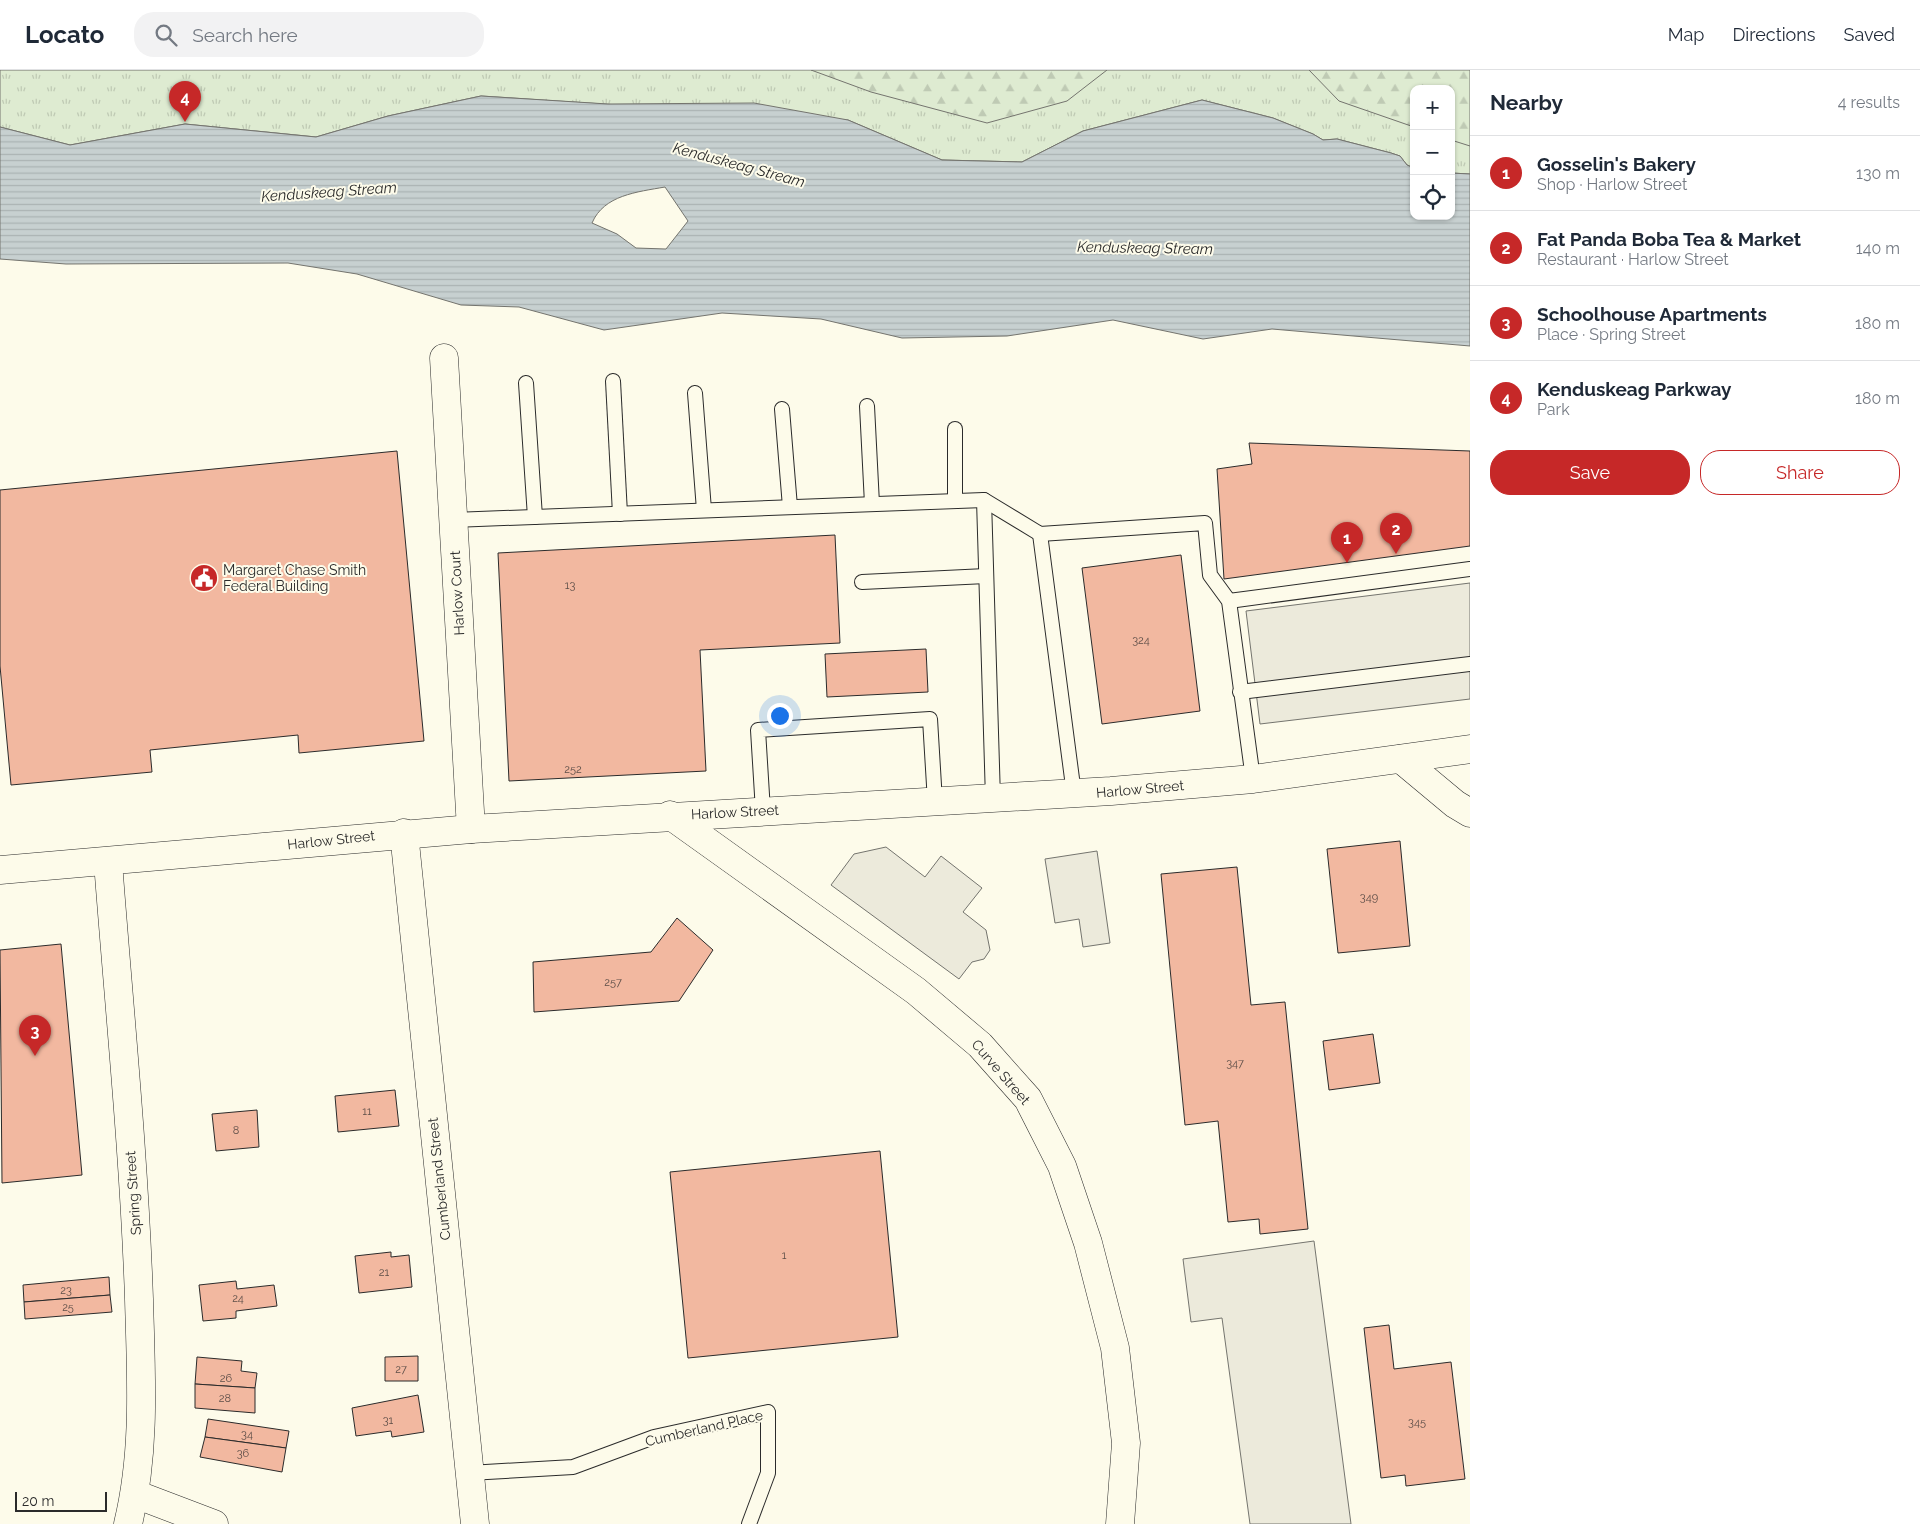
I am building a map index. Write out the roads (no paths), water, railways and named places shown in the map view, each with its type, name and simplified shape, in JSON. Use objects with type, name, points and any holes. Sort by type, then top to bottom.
[{"type":"street","name":"Harlow Court","points":[[444,358],[471,829]]},
{"type":"street","name":"Harlow Street","points":[[0,870],[108,862],[404,833],[670,816],[1074,794],[1253,779],[1470,749]]},
{"type":"street","points":[[1401,759],[1455,804],[1470,813]]},
{"type":"street","name":"Curve Street","points":[[670,816],[916,991],[980,1045],[1028,1099],[1062,1166],[1088,1243],[1115,1348],[1126,1443],[1120,1524]]},
{"type":"street","name":"Cumberland Street","points":[[404,833],[475,1524]]},
{"type":"street","name":"Spring Street","points":[[108,862],[136,1236],[142,1407],[135,1494],[128,1524]]},
{"type":"street","points":[[135,1494],[214,1524]]},
{"type":"lane","points":[[613,382],[620,514]]},
{"type":"lane","points":[[526,383],[535,517]]},
{"type":"lane","points":[[696,393],[704,510]]},
{"type":"lane","points":[[867,406],[872,504]]},
{"type":"lane","points":[[782,409],[790,507]]},
{"type":"lane","points":[[955,428],[955,501]]},
{"type":"lane","points":[[453,520],[984,500],[1040,534],[1205,523],[1210,575],[1229,601],[1253,779]]},
{"type":"lane","points":[[984,500],[993,799]]},
{"type":"lane","points":[[1040,534],[1074,794]]},
{"type":"lane","points":[[1229,601],[1470,569]]},
{"type":"lane","points":[[862,582],[986,576]]},
{"type":"lane","points":[[1240,692],[1470,664]]},
{"type":"lane","points":[[763,811],[758,730],[930,719],[935,802]]},
{"type":"lane","name":"Cumberland Place","points":[[469,1473],[573,1466],[654,1437],[768,1412],[768,1473],[749,1524]]},
{"type":"water","name":"Kenduskeag Stream","points":[[481,96],[608,104],[754,103],[848,120],[942,160],[1022,162],[1083,131],[1202,100],[1273,118],[1323,140],[1337,139],[1400,156],[1410,166],[1410,220],[1455,220],[1455,173],[1470,174],[1470,346],[1272,329],[1203,339],[1113,320],[1007,336],[902,338],[821,319],[722,313],[604,330],[519,307],[461,305],[357,274],[288,263],[66,264],[0,259],[0,127],[70,145],[185,124],[316,137],[388,116]],"holes":[[[665,187],[688,221],[666,249],[636,248],[617,234],[592,223],[605,206],[622,196]]]},
{"type":"place","name":"Kenduskeag Parkway","points":[[185,122]]},
{"type":"place","name":"Fat Panda Boba Tea & Market","points":[[1396,554]]},
{"type":"place","name":"Gosselin's Bakery","points":[[1347,563]]},
{"type":"place","name":"Margaret Chase Smith Federal Building","points":[[204,578]]},
{"type":"place","name":"Schoolhouse Apartments","points":[[35,1056]]}]
